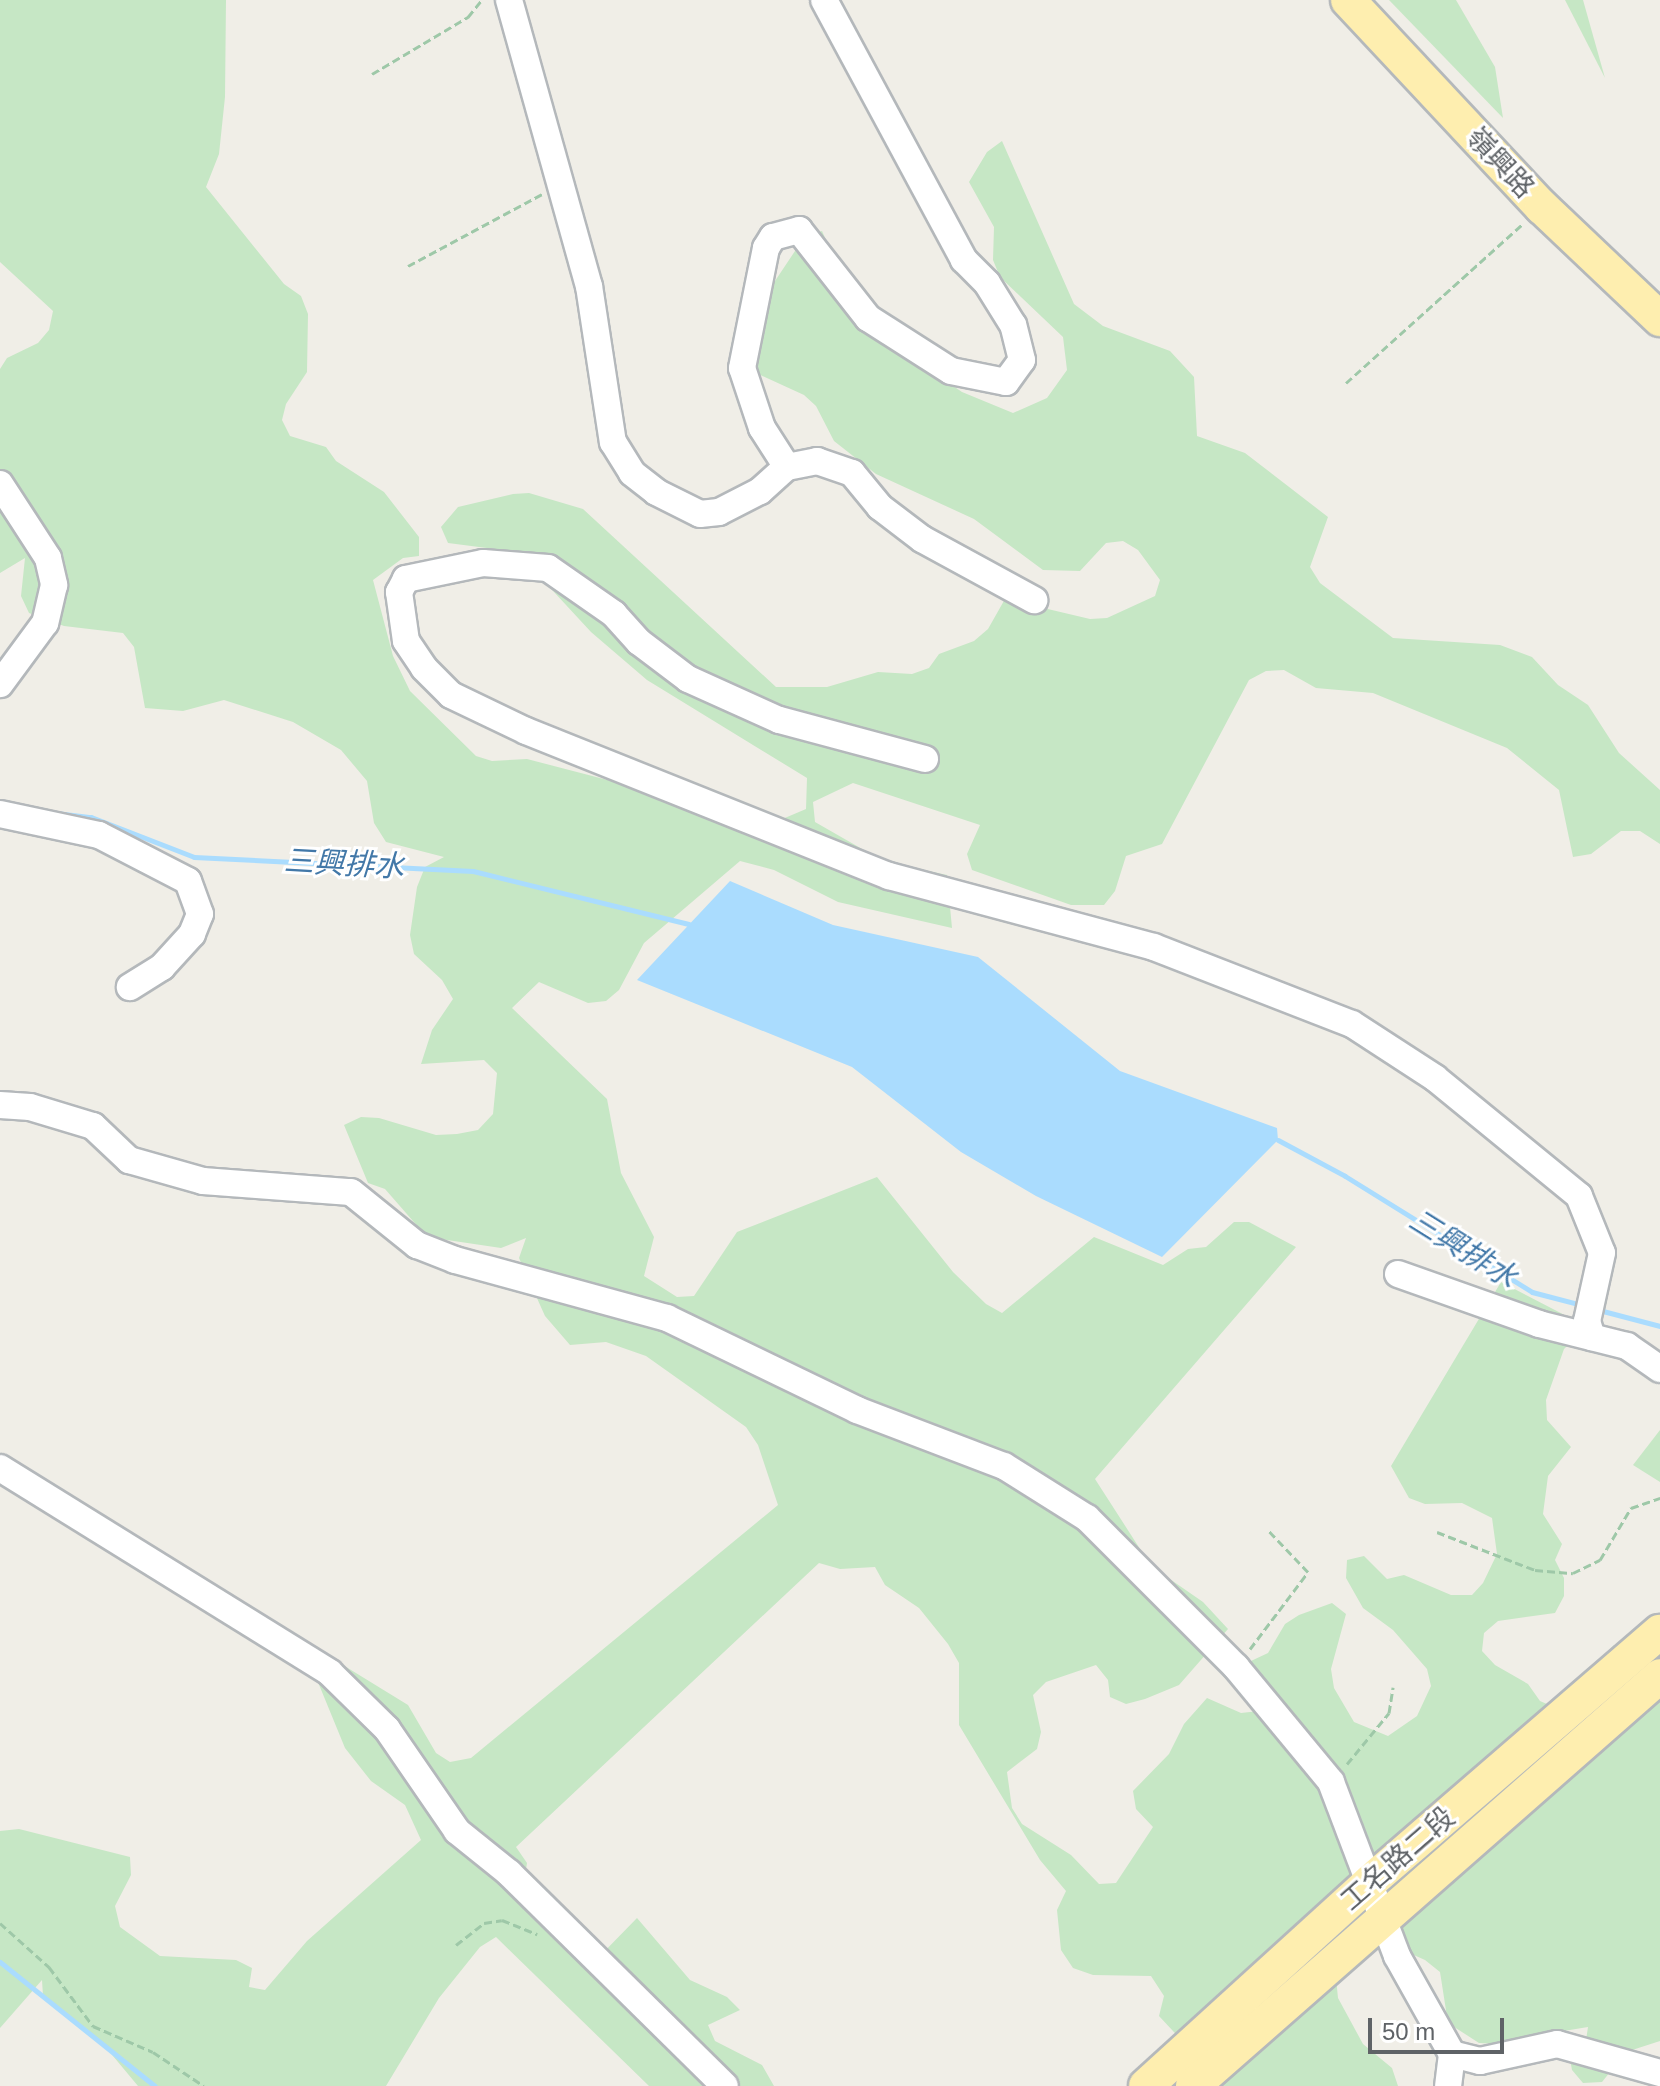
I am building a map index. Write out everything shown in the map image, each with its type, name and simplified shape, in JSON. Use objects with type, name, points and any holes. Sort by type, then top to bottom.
[{"type":"main road","name":"嶺興路","points":[[1348,0],[1542,207],[1660,319]]},
{"type":"main road","name":"工名路二段","points":[[1146,2086],[1370,1882],[1657,1635]]},
{"type":"main road","name":"工名路二段","points":[[1193,2086],[1660,1676]]},
{"type":"lane","points":[[509,0],[589,286],[613,442],[632,473],[656,492],[700,514],[719,512],[760,491],[787,467],[817,461],[852,473],[880,507],[922,539],[1034,600]]},
{"type":"lane","points":[[787,467],[762,428],[742,368],[766,248],[786,231],[799,230],[814,243],[868,318],[926,358],[951,371],[1006,382],[1022,360],[1013,325],[987,283],[964,260],[824,0]]},
{"type":"lane","points":[[0,484],[48,558],[54,585],[45,623],[0,684]]},
{"type":"lane","points":[[925,759],[779,720],[688,679],[639,642],[614,614],[548,568],[483,563],[406,579],[399,592],[406,641],[424,668],[451,695],[526,731],[889,876],[1154,947],[1352,1024],[1435,1078],[1579,1196],[1602,1253],[1587,1321],[1592,1337]]},
{"type":"lane","points":[[0,814],[99,835],[188,881],[200,914],[192,934],[162,967],[130,987]]},
{"type":"lane","points":[[0,1105],[30,1107],[93,1126],[129,1160],[203,1181],[351,1192],[417,1245],[455,1260],[667,1318],[857,1410],[1004,1466],[1087,1518],[1236,1667],[1331,1782],[1381,1918],[1452,2054],[1448,2086]]},
{"type":"lane","points":[[1398,1274],[1627,1346],[1660,1369]]},
{"type":"lane","points":[[0,1468],[330,1673],[387,1729],[457,1831],[509,1873],[725,2086]]},
{"type":"lane","points":[[1452,2054],[1480,2061],[1557,2044],[1660,2073]]},
{"type":"path","points":[[372,74],[458,24],[482,0]]},
{"type":"path","points":[[408,266],[517,211],[559,182]]},
{"type":"path","points":[[1346,383],[1542,207]]},
{"type":"path","points":[[1437,1532],[1535,1570],[1573,1573],[1600,1560],[1631,1508],[1660,1498]]},
{"type":"path","points":[[1236,1667],[1308,1572],[1267,1529]]},
{"type":"path","points":[[1331,1782],[1389,1713],[1393,1687]]},
{"type":"path","points":[[456,1945],[484,1923],[502,1920],[543,1935]]},
{"type":"path","points":[[0,1923],[49,1967],[93,2026],[153,2052],[204,2086]]},
{"type":"green space","points":[[0,0],[226,0],[225,97],[219,154],[206,187],[284,284],[301,296],[308,314],[307,372],[286,404],[282,420],[290,436],[326,447],[336,461],[384,492],[419,537],[419,556],[403,558],[373,580],[393,656],[410,691],[476,756],[492,761],[527,759],[773,823],[806,809],[807,778],[647,680],[591,632],[517,552],[448,543],[441,527],[458,507],[513,494],[529,493],[583,509],[776,687],[827,687],[878,672],[912,674],[929,668],[939,654],[974,641],[988,629],[1005,599],[1090,619],[1107,618],[1155,596],[1160,580],[1138,550],[1123,541],[1106,543],[1080,571],[1043,570],[974,519],[876,474],[834,441],[816,406],[804,395],[756,373],[742,360],[765,296],[805,236],[822,231],[837,265],[931,371],[962,392],[1013,413],[1047,398],[1067,370],[1063,337],[1000,277],[993,260],[994,227],[969,182],[987,152],[1002,141],[1074,304],[1103,326],[1170,351],[1194,377],[1197,436],[1245,453],[1328,517],[1310,567],[1320,583],[1393,638],[1500,645],[1532,657],[1558,685],[1588,705],[1619,753],[1660,790],[1660,844],[1640,831],[1621,831],[1591,854],[1573,857],[1559,790],[1507,748],[1373,693],[1316,688],[1284,670],[1266,671],[1249,680],[1162,844],[1126,856],[1115,891],[1104,905],[1071,905],[972,870],[967,854],[980,825],[853,783],[813,802],[815,822],[883,861],[947,875],[952,928],[838,902],[774,870],[740,861],[644,943],[619,990],[606,1001],[588,1003],[539,982],[512,1008],[607,1099],[621,1173],[654,1237],[644,1276],[677,1297],[694,1296],[737,1232],[877,1177],[953,1272],[986,1304],[1002,1313],[1094,1237],[1163,1265],[1188,1249],[1206,1247],[1234,1222],[1249,1222],[1296,1247],[1095,1479],[1151,1566],[1203,1602],[1228,1629],[1179,1685],[1145,1699],[1126,1704],[1110,1697],[1108,1680],[1096,1665],[1046,1682],[1033,1695],[1041,1732],[1037,1749],[1007,1772],[1012,1808],[1022,1824],[1071,1855],[1099,1884],[1116,1883],[1153,1827],[1136,1809],[1133,1791],[1169,1754],[1184,1724],[1207,1698],[1241,1713],[1259,1711],[1236,1668],[1268,1653],[1285,1624],[1299,1615],[1332,1603],[1346,1614],[1331,1669],[1334,1688],[1354,1722],[1388,1736],[1417,1716],[1431,1686],[1427,1669],[1393,1630],[1363,1608],[1346,1578],[1347,1560],[1364,1556],[1387,1579],[1404,1575],[1451,1595],[1472,1595],[1483,1583],[1497,1554],[1492,1518],[1462,1503],[1425,1504],[1409,1498],[1391,1466],[1501,1282],[1578,1322],[1577,1336],[1564,1349],[1546,1400],[1547,1420],[1571,1447],[1548,1476],[1543,1514],[1562,1544],[1555,1560],[1564,1578],[1564,1596],[1555,1613],[1498,1621],[1484,1633],[1482,1651],[1495,1665],[1528,1684],[1540,1701],[1556,1708],[1614,1645],[1633,1647],[1660,1674],[1660,2041],[1626,2052],[1602,2082],[1583,2083],[1572,2070],[1569,2054],[1585,2047],[1588,2027],[1533,2036],[1518,2045],[1479,2043],[1448,2023],[1440,1972],[1425,1960],[1360,1931],[1336,1978],[1338,1998],[1363,2044],[1392,2068],[1398,2086],[1144,2086],[1186,2045],[1159,2016],[1164,1996],[1151,1976],[1093,1975],[1073,1968],[1061,1950],[1057,1910],[1066,1891],[1040,1860],[959,1725],[959,1663],[948,1644],[919,1608],[885,1585],[875,1567],[840,1569],[819,1563],[516,1847],[527,1863],[524,1882],[596,1960],[637,1918],[690,1980],[727,1997],[740,2010],[708,2025],[715,2041],[762,2065],[774,2086],[649,2086],[496,1937],[480,1947],[439,1998],[386,2086],[138,2086],[108,2050],[43,1996],[42,1980],[0,2028],[0,1831],[19,1829],[130,1857],[131,1875],[115,1906],[120,1927],[160,1956],[236,1960],[252,1968],[249,1987],[265,1990],[307,1941],[421,1840],[405,1805],[371,1781],[345,1748],[313,1670],[325,1654],[408,1705],[436,1753],[450,1762],[471,1758],[778,1505],[758,1445],[746,1427],[646,1356],[606,1342],[570,1345],[545,1316],[519,1258],[526,1238],[501,1248],[427,1237],[385,1189],[368,1183],[344,1125],[361,1117],[379,1118],[436,1135],[457,1134],[478,1130],[493,1114],[497,1073],[484,1060],[421,1064],[432,1030],[453,999],[442,980],[414,954],[410,935],[417,887],[425,867],[444,857],[386,842],[374,823],[367,781],[341,750],[293,722],[224,700],[183,711],[145,708],[134,647],[123,633],[64,626],[29,613],[21,596],[25,558],[0,573],[0,369],[7,358],[38,343],[49,330],[53,311],[0,262]]},
{"type":"green space","points":[[1389,0],[1456,0],[1495,67],[1503,118]]},
{"type":"green space","points":[[1565,0],[1583,0],[1605,78]]},
{"type":"green space","points":[[1660,1430],[1660,1482],[1633,1465]]},
{"type":"water","points":[[730,881],[833,925],[978,957],[1120,1071],[1277,1128],[1278,1140],[1162,1257],[1036,1196],[961,1152],[852,1067],[637,980]]},
{"type":"waterway","name":"三興排水","points":[[56,813],[91,817],[194,857],[473,871],[689,924]]},
{"type":"waterway","name":"三興排水","points":[[1278,1140],[1345,1176],[1532,1292],[1582,1305]]},
{"type":"waterway","name":"三興排水","points":[[1599,1310],[1660,1326]]},
{"type":"waterway","points":[[0,1962],[155,2086]]}]
